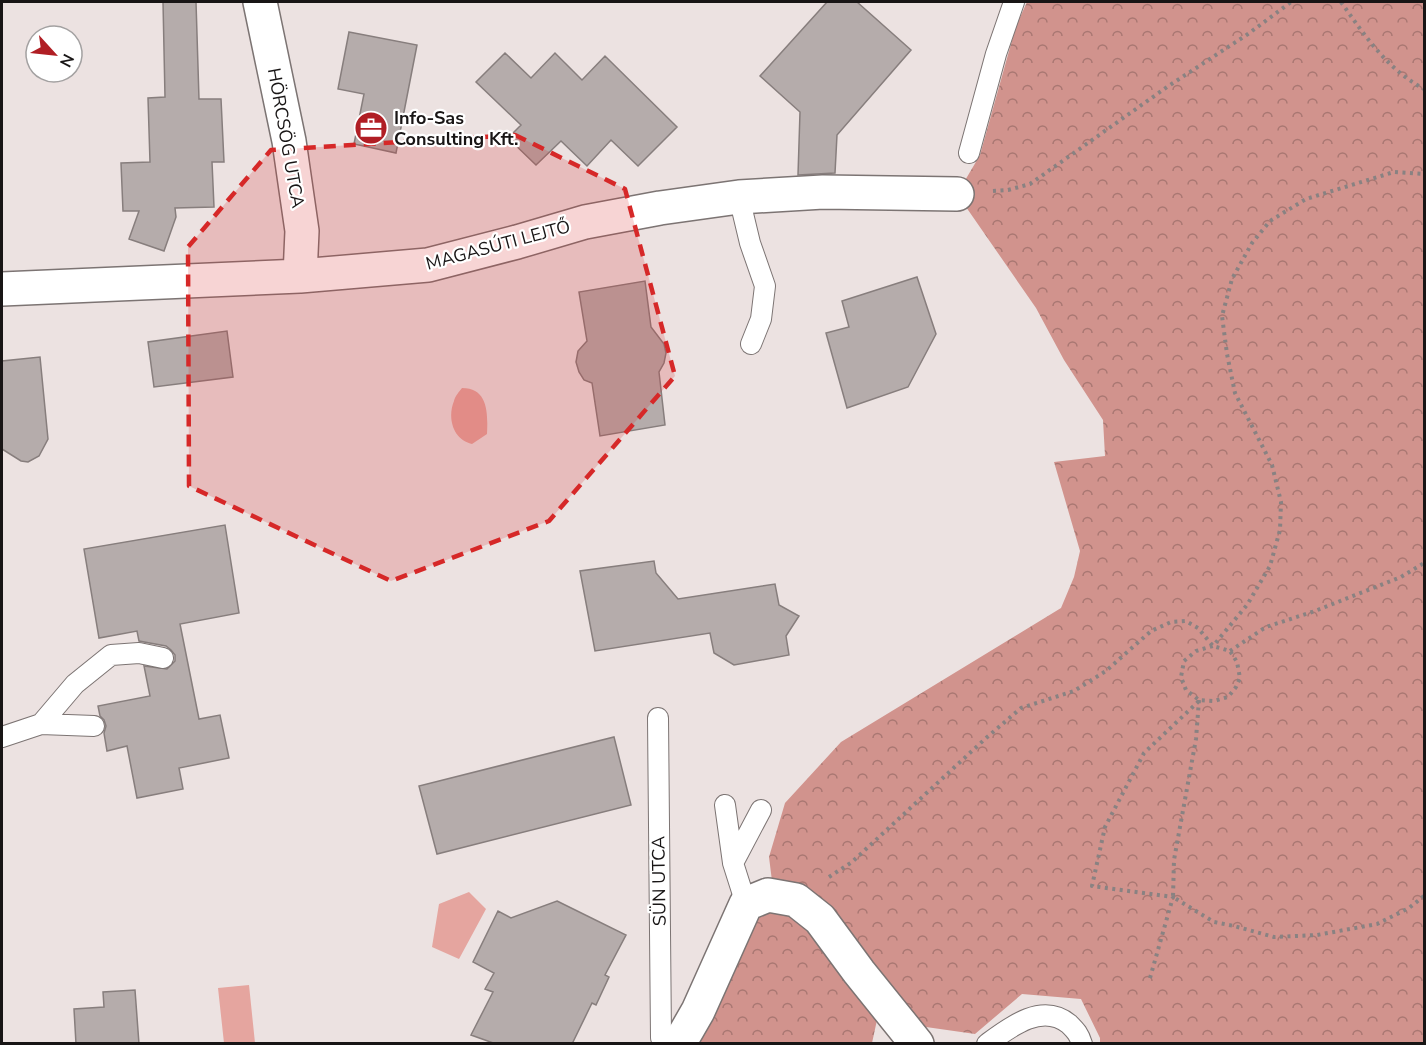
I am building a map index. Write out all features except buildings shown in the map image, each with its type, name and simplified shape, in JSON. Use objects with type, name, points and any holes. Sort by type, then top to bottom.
[{"type":"street","name":"HÖRCSÖG UTCA","points":[[260,2],[291,152],[302,231],[300,276]]},
{"type":"street","name":"MAGASÚTI LEJTŐ","points":[[2,289],[300,276],[428,265],[585,222],[660,208],[739,197],[824,192],[957,194]]},
{"type":"street","points":[[679,1044],[698,1011],[746,904],[768,895],[796,900],[820,919],[903,1036]]},
{"type":"lane","points":[[969,153],[996,54],[1014,2]]},
{"type":"lane","points":[[739,197],[750,243],[765,286],[761,319],[751,344]]},
{"type":"lane","points":[[41,724],[75,684],[111,655],[139,653],[163,658]]},
{"type":"lane","name":"SÜN UTCA","points":[[657,718],[660,1038],[664,1044]]},
{"type":"lane","points":[[2,737],[41,724],[94,726]]},
{"type":"lane","points":[[725,806],[733,863],[746,904]]},
{"type":"lane","points":[[733,863],[761,810]]},
{"type":"lane","points":[[987,1044],[1009,1027],[1036,1015],[1060,1017],[1079,1033],[1082,1044]]},
{"type":"path","points":[[1008,190],[1030,184],[1291,2]]},
{"type":"path","points":[[1341,2],[1377,52],[1399,73],[1425,89]]},
{"type":"path","points":[[1213,646],[1247,605],[1270,566],[1280,530],[1281,502],[1272,465],[1235,393],[1227,354],[1222,316],[1232,279],[1252,243],[1270,221],[1306,199],[1394,172],[1425,174]]},
{"type":"path","points":[[1230,651],[1266,627],[1315,611],[1401,577],[1425,563]]},
{"type":"path","points":[[796,900],[852,862],[1021,708],[1074,691],[1106,672],[1151,631],[1171,622],[1186,621],[1198,628],[1213,646]]},
{"type":"path","points":[[1213,646],[1230,651],[1237,663],[1240,678],[1228,697],[1214,701],[1199,700],[1186,690],[1181,677],[1184,661],[1196,651],[1213,646]]},
{"type":"path","points":[[1199,700],[1144,753],[1105,827],[1092,886],[1173,897],[1214,922],[1274,937],[1317,935],[1377,924],[1409,908],[1425,896]]},
{"type":"path","points":[[1150,978],[1173,897],[1174,860],[1196,739],[1199,700]]},
{"type":"highlighted area","points":[[515,135],[625,189],[675,376],[549,521],[391,581],[189,486],[188,247],[271,150]]},
{"type":"green space","points":[[1027,2],[1424,2],[1424,1043],[1100,1043],[1100,1038],[1081,999],[1022,994],[975,1034],[877,1020],[872,1043],[679,1044],[772,881],[769,857],[785,803],[841,742],[1061,608],[1074,577],[1080,551],[1054,462],[1105,456],[1103,420],[1064,360],[1036,308],[957,194],[980,155],[1016,26]]},
{"type":"shaded area","points":[[462,388],[477,392],[485,403],[487,434],[472,444],[460,438],[453,427],[452,408]]},
{"type":"shaded area","points":[[469,892],[486,909],[459,959],[432,947],[439,904]]},
{"type":"shaded area","points":[[249,985],[255,1043],[224,1043],[218,988]]},
{"type":"place","name":"Info-Sas Consulting Kft.","points":[[371,128]]}]
